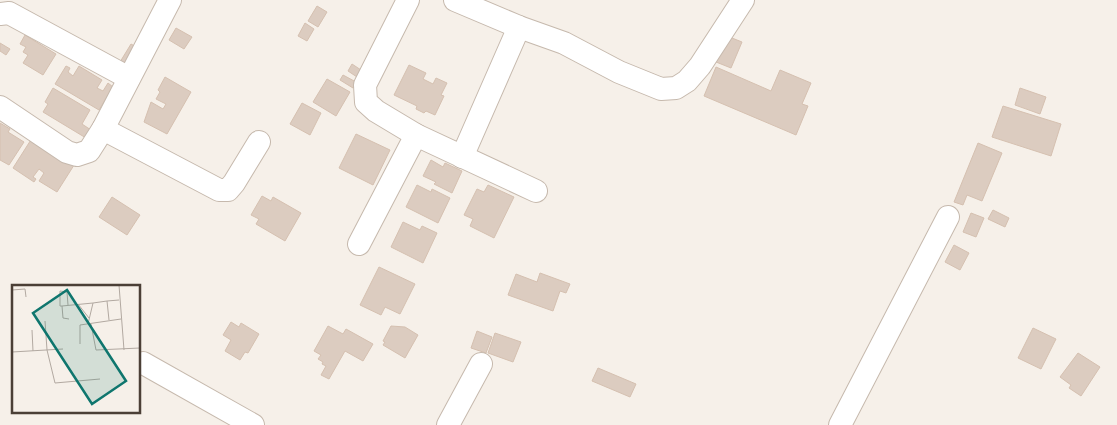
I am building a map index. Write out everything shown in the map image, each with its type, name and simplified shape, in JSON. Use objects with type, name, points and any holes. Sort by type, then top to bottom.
[{"type":"street","points":[[0,107],[67,152],[77,155],[89,151],[103,129],[170,0]]},
{"type":"street","points":[[455,0],[519,27],[564,42],[619,72],[661,89],[676,88],[687,81],[700,66],[743,0]]},
{"type":"street","points":[[402,3],[365,85],[366,102],[376,111],[416,136],[536,191]]},
{"type":"street","points":[[0,14],[8,13],[129,78]]},
{"type":"street","points":[[462,157],[519,27]]},
{"type":"street","points":[[103,129],[219,190],[228,190],[234,183],[259,142]]},
{"type":"street","points":[[359,244],[416,136]]},
{"type":"street","points":[[840,425],[948,217]]},
{"type":"street","points":[[143,363],[253,425]]},
{"type":"street","points":[[448,425],[481,364]]},
{"type":"building","points":[[317,6],[327,12],[318,27],[308,21]]},
{"type":"building","points":[[305,23],[314,29],[307,41],[298,36]]},
{"type":"building","points":[[176,28],[192,37],[184,49],[169,40]]},
{"type":"building","points":[[25,35],[56,54],[43,75],[23,63],[28,55],[23,52],[26,47],[20,44]]},
{"type":"building","points":[[727,36],[742,42],[731,68],[716,62]]},
{"type":"building","points":[[0,43],[10,49],[6,55],[0,51]]},
{"type":"building","points":[[131,44],[140,49],[129,67],[120,62]]},
{"type":"building","points":[[352,64],[361,70],[357,77],[348,71]]},
{"type":"building","points":[[409,65],[426,73],[423,79],[433,84],[436,78],[447,83],[441,95],[444,96],[435,115],[426,111],[424,113],[416,109],[417,106],[394,95]]},
{"type":"building","points":[[66,66],[70,68],[68,72],[73,76],[79,66],[102,80],[97,88],[103,91],[108,83],[113,87],[99,110],[55,84]]},
{"type":"building","points":[[716,67],[771,91],[780,70],[811,83],[802,104],[808,106],[796,135],[704,96]]},
{"type":"building","points":[[343,75],[356,82],[353,88],[340,80]]},
{"type":"building","points":[[165,77],[191,92],[167,134],[144,122],[151,102],[163,109],[166,104],[156,99],[160,92],[158,90]]},
{"type":"building","points":[[327,79],[350,92],[336,116],[313,102]]},
{"type":"building","points":[[53,88],[90,110],[82,124],[91,130],[86,138],[43,112],[48,104],[45,102]]},
{"type":"building","points":[[1020,88],[1046,97],[1040,114],[1015,105]]},
{"type":"building","points":[[302,103],[321,113],[310,135],[290,124]]},
{"type":"building","points":[[1003,106],[1061,124],[1051,156],[992,137]]},
{"type":"building","points":[[0,123],[10,129],[8,132],[24,142],[9,165],[0,160]]},
{"type":"building","points":[[356,134],[390,150],[373,185],[339,168]]},
{"type":"building","points":[[34,135],[76,162],[57,192],[39,181],[44,173],[39,169],[33,177],[36,179],[34,182],[13,168]]},
{"type":"building","points":[[978,143],[1002,153],[982,201],[967,195],[963,205],[954,202]]},
{"type":"building","points":[[431,160],[443,167],[445,163],[462,171],[452,193],[423,176]]},
{"type":"building","points":[[417,185],[431,192],[432,189],[450,198],[438,223],[406,207]]},
{"type":"building","points":[[488,185],[514,197],[494,238],[470,226],[473,219],[464,215],[477,189],[484,192]]},
{"type":"building","points":[[262,196],[271,201],[273,197],[301,213],[285,241],[256,224],[259,219],[251,215]]},
{"type":"building","points":[[112,197],[140,215],[127,235],[99,217]]},
{"type":"building","points":[[993,210],[1009,218],[1005,227],[988,219]]},
{"type":"building","points":[[971,213],[984,218],[976,237],[963,232]]},
{"type":"building","points":[[403,222],[420,230],[422,226],[437,233],[423,263],[391,247]]},
{"type":"building","points":[[954,245],[969,253],[960,270],[945,262]]},
{"type":"building","points":[[379,267],[415,284],[400,314],[385,307],[381,315],[360,305]]},
{"type":"building","points":[[540,273],[570,284],[566,293],[560,291],[553,311],[508,295],[516,274],[537,282]]},
{"type":"building","points":[[231,322],[239,327],[241,323],[259,334],[248,353],[245,352],[240,360],[225,351],[231,340],[223,335]]},
{"type":"building","points":[[328,326],[343,334],[346,329],[373,344],[363,361],[345,351],[329,379],[321,375],[326,366],[318,359],[321,355],[314,351]]},
{"type":"building","points":[[391,326],[405,327],[418,335],[405,358],[383,345],[385,342],[383,341]]},
{"type":"building","points":[[1033,328],[1056,339],[1041,369],[1018,358]]},
{"type":"building","points":[[477,331],[492,337],[486,353],[471,348]]},
{"type":"building","points":[[495,333],[521,342],[513,362],[488,353]]},
{"type":"building","points":[[1078,353],[1100,367],[1081,396],[1069,388],[1071,385],[1060,377]]},
{"type":"building","points":[[598,368],[636,384],[630,397],[592,381]]}]
